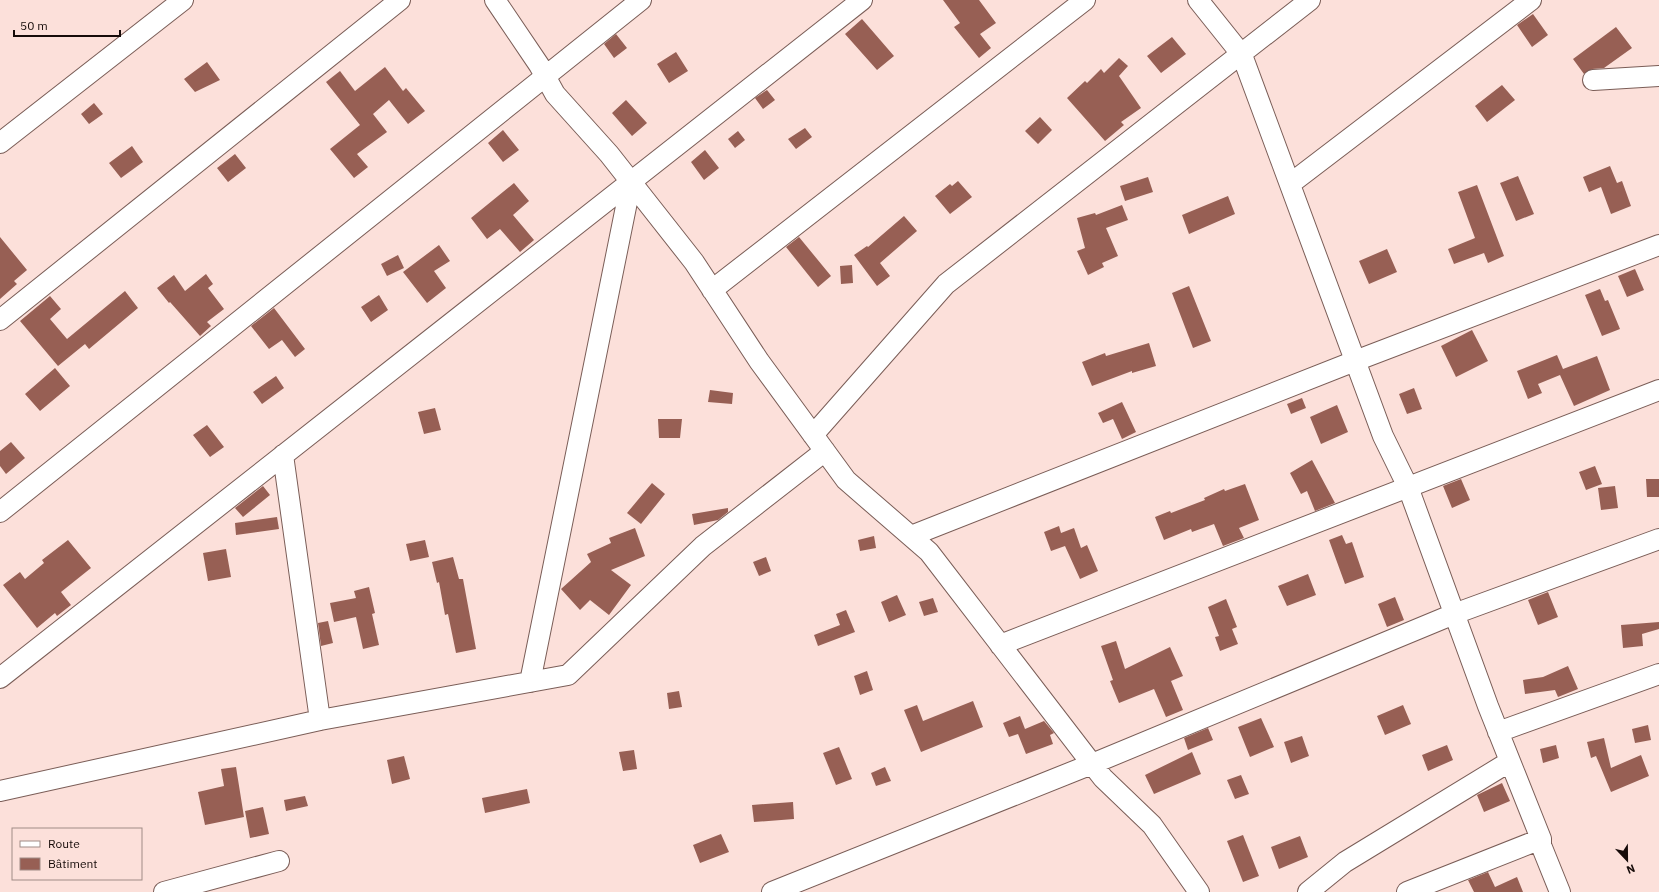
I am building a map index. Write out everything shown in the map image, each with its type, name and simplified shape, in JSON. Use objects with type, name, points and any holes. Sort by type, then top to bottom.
[{"type":"street","points":[[0,143],[183,0]]},
{"type":"street","points":[[0,320],[400,0]]},
{"type":"street","points":[[495,0],[545,76],[555,94],[631,182],[694,262],[760,361],[846,480],[929,552],[1103,778],[1152,825],[1199,892]]},
{"type":"street","points":[[0,512],[641,0]]},
{"type":"street","points":[[0,678],[862,0]]},
{"type":"street","points":[[712,290],[1085,0]]},
{"type":"street","points":[[1198,0],[1242,55],[1383,436],[1408,487],[1509,762],[1541,839],[1541,845],[1560,892]]},
{"type":"street","points":[[813,435],[946,284],[1242,55],[1310,0]]},
{"type":"street","points":[[1290,184],[1531,0]]},
{"type":"street","points":[[1593,80],[1659,76]]},
{"type":"street","points":[[530,682],[631,182]]},
{"type":"street","points":[[911,536],[1659,245]]},
{"type":"street","points":[[1000,645],[1659,390]]},
{"type":"street","points":[[0,791],[320,720],[568,675],[702,546],[825,452]]},
{"type":"street","points":[[283,455],[320,720]]},
{"type":"street","points":[[772,892],[1092,764],[1454,614],[1659,539]]},
{"type":"street","points":[[1498,732],[1659,674]]},
{"type":"street","points":[[1308,892],[1345,862],[1509,762]]},
{"type":"street","points":[[1407,892],[1541,839]]},
{"type":"street","points":[[164,892],[279,861]]},
{"type":"building","points":[[943,0],[979,0],[996,23],[980,34],[991,48],[979,58],[954,27],[960,23]]},
{"type":"building","points":[[1533,14],[1548,35],[1532,47],[1517,25]]},
{"type":"building","points":[[862,19],[894,56],[877,70],[845,34]]},
{"type":"building","points":[[1616,27],[1632,48],[1604,68],[1592,69],[1584,74],[1573,59]]},
{"type":"building","points":[[616,34],[627,48],[614,58],[604,44]]},
{"type":"building","points":[[1172,37],[1186,54],[1161,73],[1147,56]]},
{"type":"building","points":[[676,52],[688,71],[669,83],[657,64]]},
{"type":"building","points":[[1119,58],[1128,66],[1119,76],[1141,108],[1121,122],[1124,125],[1105,141],[1067,98],[1085,81],[1087,83],[1101,69],[1104,73]]},
{"type":"building","points":[[207,62],[220,80],[195,92],[184,79]]},
{"type":"building","points":[[385,67],[403,91],[406,88],[425,111],[408,124],[389,100],[373,114],[387,132],[357,154],[368,167],[354,178],[330,149],[360,125],[326,82],[340,71],[355,91]]},
{"type":"building","points":[[1502,85],[1515,100],[1487,122],[1475,106]]},
{"type":"building","points":[[767,90],[775,100],[763,109],[755,98]]},
{"type":"building","points":[[626,100],[647,123],[632,136],[612,113]]},
{"type":"building","points":[[94,103],[103,114],[89,124],[81,114]]},
{"type":"building","points":[[1040,117],[1052,130],[1038,144],[1025,131]]},
{"type":"building","points":[[805,128],[812,137],[796,149],[788,139]]},
{"type":"building","points":[[503,130],[519,150],[503,162],[488,143]]},
{"type":"building","points":[[738,131],[745,140],[735,148],[728,139]]},
{"type":"building","points":[[132,146],[143,162],[121,178],[109,163]]},
{"type":"building","points":[[705,150],[719,168],[704,180],[691,162]]},
{"type":"building","points":[[235,154],[246,168],[228,182],[217,168]]},
{"type":"building","points":[[1610,166],[1617,183],[1622,181],[1631,206],[1611,214],[1601,187],[1589,192],[1583,177]]},
{"type":"building","points":[[1518,176],[1534,214],[1516,221],[1500,183]]},
{"type":"building","points":[[1148,177],[1153,192],[1125,201],[1120,186]]},
{"type":"building","points":[[958,181],[972,197],[950,214],[935,196],[950,184],[952,186]]},
{"type":"building","points":[[514,183],[529,201],[513,215],[534,240],[520,252],[500,229],[487,239],[471,218]]},
{"type":"building","points":[[1477,185],[1504,256],[1488,263],[1484,253],[1454,264],[1448,249],[1475,238],[1458,192]]},
{"type":"building","points":[[1228,196],[1235,214],[1189,234],[1182,215]]},
{"type":"building","points":[[1122,205],[1128,220],[1106,228],[1118,256],[1102,263],[1104,267],[1088,275],[1077,251],[1085,248],[1077,218],[1095,213],[1096,215]]},
{"type":"building","points":[[904,216],[917,231],[880,263],[890,276],[877,286],[854,255],[867,246],[868,247]]},
{"type":"building","points":[[0,237],[27,270],[14,281],[17,284],[0,299]]},
{"type":"building","points":[[799,237],[831,276],[818,287],[786,247]]},
{"type":"building","points":[[439,245],[450,261],[434,271],[446,288],[427,303],[403,272]]},
{"type":"building","points":[[1387,249],[1397,272],[1369,284],[1359,261]]},
{"type":"building","points":[[398,255],[404,268],[387,276],[381,264]]},
{"type":"building","points":[[852,265],[853,283],[841,284],[840,266]]},
{"type":"building","points":[[1635,269],[1644,290],[1627,297],[1618,276]]},
{"type":"building","points":[[206,274],[213,284],[208,288],[224,309],[207,322],[211,326],[200,336],[157,288],[174,275],[185,291]]},
{"type":"building","points":[[1189,286],[1211,341],[1193,348],[1172,293]]},
{"type":"building","points":[[1600,289],[1605,301],[1608,300],[1620,329],[1602,336],[1585,295]]},
{"type":"building","points":[[125,291],[138,308],[89,349],[85,344],[58,366],[20,321],[50,296],[61,309],[50,319],[67,339]]},
{"type":"building","points":[[379,295],[388,310],[371,322],[361,307]]},
{"type":"building","points":[[274,308],[305,349],[295,357],[282,340],[269,349],[251,326]]},
{"type":"building","points":[[1472,330],[1488,361],[1456,377],[1441,346]]},
{"type":"building","points":[[1149,343],[1156,366],[1132,373],[1132,371],[1092,386],[1082,362],[1105,353],[1106,356]]},
{"type":"building","points":[[1557,355],[1563,369],[1597,356],[1610,390],[1574,406],[1560,375],[1538,384],[1542,393],[1528,399],[1517,371]]},
{"type":"building","points":[[55,368],[70,386],[40,411],[25,394]]},
{"type":"building","points":[[276,376],[284,388],[262,404],[253,392]]},
{"type":"building","points":[[1414,388],[1422,409],[1407,414],[1399,394]]},
{"type":"building","points":[[710,390],[733,393],[732,404],[708,402]]},
{"type":"building","points":[[1302,398],[1306,408],[1291,414],[1287,404]]},
{"type":"building","points":[[1122,402],[1136,432],[1122,439],[1113,419],[1103,423],[1098,413]]},
{"type":"building","points":[[1337,405],[1348,432],[1321,444],[1310,417]]},
{"type":"building","points":[[435,408],[441,430],[424,434],[418,412]]},
{"type":"building","points":[[658,419],[682,419],[680,438],[659,438]]},
{"type":"building","points":[[207,425],[224,447],[210,457],[193,435]]},
{"type":"building","points":[[11,442],[25,458],[6,474],[0,466],[0,451]]},
{"type":"building","points":[[1312,460],[1335,503],[1315,511],[1307,491],[1301,494],[1290,473]]},
{"type":"building","points":[[1595,466],[1602,484],[1586,490],[1579,472]]},
{"type":"building","points":[[1461,479],[1470,500],[1452,508],[1443,486]]},
{"type":"building","points":[[1646,479],[1659,479],[1659,497],[1647,497]]},
{"type":"building","points":[[652,483],[665,494],[641,524],[627,513]]},
{"type":"building","points":[[1245,484],[1259,520],[1239,528],[1244,538],[1223,546],[1214,524],[1192,532],[1191,529],[1164,540],[1155,517],[1170,511],[1171,513],[1205,500],[1204,498],[1224,489],[1225,491]]},
{"type":"building","points":[[263,486],[270,495],[243,517],[235,508]]},
{"type":"building","points":[[1615,486],[1618,508],[1601,510],[1598,488]]},
{"type":"building","points":[[728,508],[728,512],[718,520],[694,525],[692,514]]},
{"type":"building","points":[[277,517],[279,529],[236,535],[235,523]]},
{"type":"building","points":[[1059,526],[1061,533],[1074,528],[1081,548],[1087,545],[1098,571],[1080,579],[1065,546],[1051,551],[1044,532]]},
{"type":"building","points":[[635,528],[645,556],[611,570],[631,585],[609,615],[590,600],[580,610],[561,589],[591,562],[587,554],[611,543],[609,538]]},
{"type":"building","points":[[1342,535],[1346,544],[1352,542],[1364,577],[1345,584],[1329,540]]},
{"type":"building","points":[[874,536],[876,548],[860,551],[858,540]]},
{"type":"building","points":[[68,540],[91,568],[61,592],[71,605],[57,616],[55,613],[37,628],[3,585],[20,572],[25,579],[44,563],[42,560]]},
{"type":"building","points":[[425,540],[429,557],[410,561],[406,544]]},
{"type":"building","points":[[226,549],[231,577],[208,581],[203,553]]},
{"type":"building","points":[[453,557],[459,579],[463,579],[476,649],[456,653],[448,614],[445,615],[439,582],[437,583],[432,562]]},
{"type":"building","points":[[766,557],[771,571],[759,576],[753,562]]},
{"type":"building","points":[[1308,574],[1316,595],[1287,606],[1278,586]]},
{"type":"building","points":[[369,587],[375,613],[372,614],[379,645],[363,649],[356,617],[334,622],[330,603],[356,598],[354,591]]},
{"type":"building","points":[[1548,592],[1558,617],[1538,625],[1528,600]]},
{"type":"building","points":[[897,595],[906,615],[889,622],[881,602]]},
{"type":"building","points":[[1395,597],[1404,620],[1387,627],[1378,604]]},
{"type":"building","points":[[933,598],[938,612],[924,616],[919,602]]},
{"type":"building","points":[[1226,599],[1237,627],[1232,629],[1238,644],[1220,651],[1215,637],[1219,636],[1208,607]]},
{"type":"building","points":[[846,610],[855,632],[818,646],[814,635],[840,625],[836,614]]},
{"type":"building","points":[[328,621],[333,643],[321,646],[318,623]]},
{"type":"building","points":[[1659,622],[1659,629],[1642,634],[1643,646],[1623,648],[1621,625]]},
{"type":"building","points":[[1116,641],[1125,669],[1170,647],[1183,676],[1171,681],[1183,710],[1166,717],[1154,689],[1119,703],[1110,681],[1113,680],[1101,646]]},
{"type":"building","points":[[1568,666],[1578,689],[1558,697],[1555,690],[1525,694],[1523,680],[1543,677]]},
{"type":"building","points":[[867,671],[873,690],[860,695],[854,676]]},
{"type":"building","points":[[679,691],[682,707],[669,709],[667,693]]},
{"type":"building","points":[[973,701],[983,727],[921,752],[904,710],[917,705],[923,721]]},
{"type":"building","points":[[1403,705],[1411,724],[1385,735],[1377,716]]},
{"type":"building","points":[[1020,716],[1025,729],[1044,721],[1054,733],[1050,735],[1053,744],[1026,754],[1018,734],[1009,737],[1003,723]]},
{"type":"building","points":[[1261,718],[1274,747],[1250,757],[1238,727]]},
{"type":"building","points":[[1648,725],[1651,740],[1635,743],[1632,729]]},
{"type":"building","points":[[1208,728],[1213,740],[1188,750],[1184,738]]},
{"type":"building","points":[[1302,736],[1309,756],[1291,763],[1284,742]]},
{"type":"building","points":[[1604,738],[1611,768],[1641,755],[1649,776],[1611,792],[1596,756],[1591,758],[1587,742]]},
{"type":"building","points":[[1447,745],[1453,760],[1428,771],[1422,755]]},
{"type":"building","points":[[1556,745],[1559,758],[1543,763],[1540,749]]},
{"type":"building","points":[[839,747],[852,779],[836,785],[823,753]]},
{"type":"building","points":[[634,750],[637,769],[623,771],[619,752]]},
{"type":"building","points":[[1192,752],[1201,774],[1154,794],[1145,775]]},
{"type":"building","points":[[404,756],[410,779],[392,784],[387,760]]},
{"type":"building","points":[[236,767],[244,817],[205,825],[198,792],[224,786],[221,769]]},
{"type":"building","points":[[885,767],[891,781],[876,786],[871,773]]},
{"type":"building","points":[[1241,775],[1249,794],[1235,799],[1227,780]]},
{"type":"building","points":[[1502,783],[1510,801],[1484,812],[1477,795]]},
{"type":"building","points":[[527,789],[530,803],[485,813],[482,798]]},
{"type":"building","points":[[305,796],[308,806],[286,811],[284,800]]},
{"type":"building","points":[[793,802],[794,819],[754,822],[752,805]]},
{"type":"building","points":[[263,807],[269,834],[250,838],[245,811]]},
{"type":"building","points":[[721,834],[729,852],[700,863],[693,845]]},
{"type":"building","points":[[1243,835],[1259,876],[1243,882],[1227,841]]},
{"type":"building","points":[[1300,836],[1308,857],[1279,869],[1271,847]]},
{"type":"building","points":[[1488,872],[1495,887],[1517,877],[1523,892],[1474,892],[1468,880]]}]
